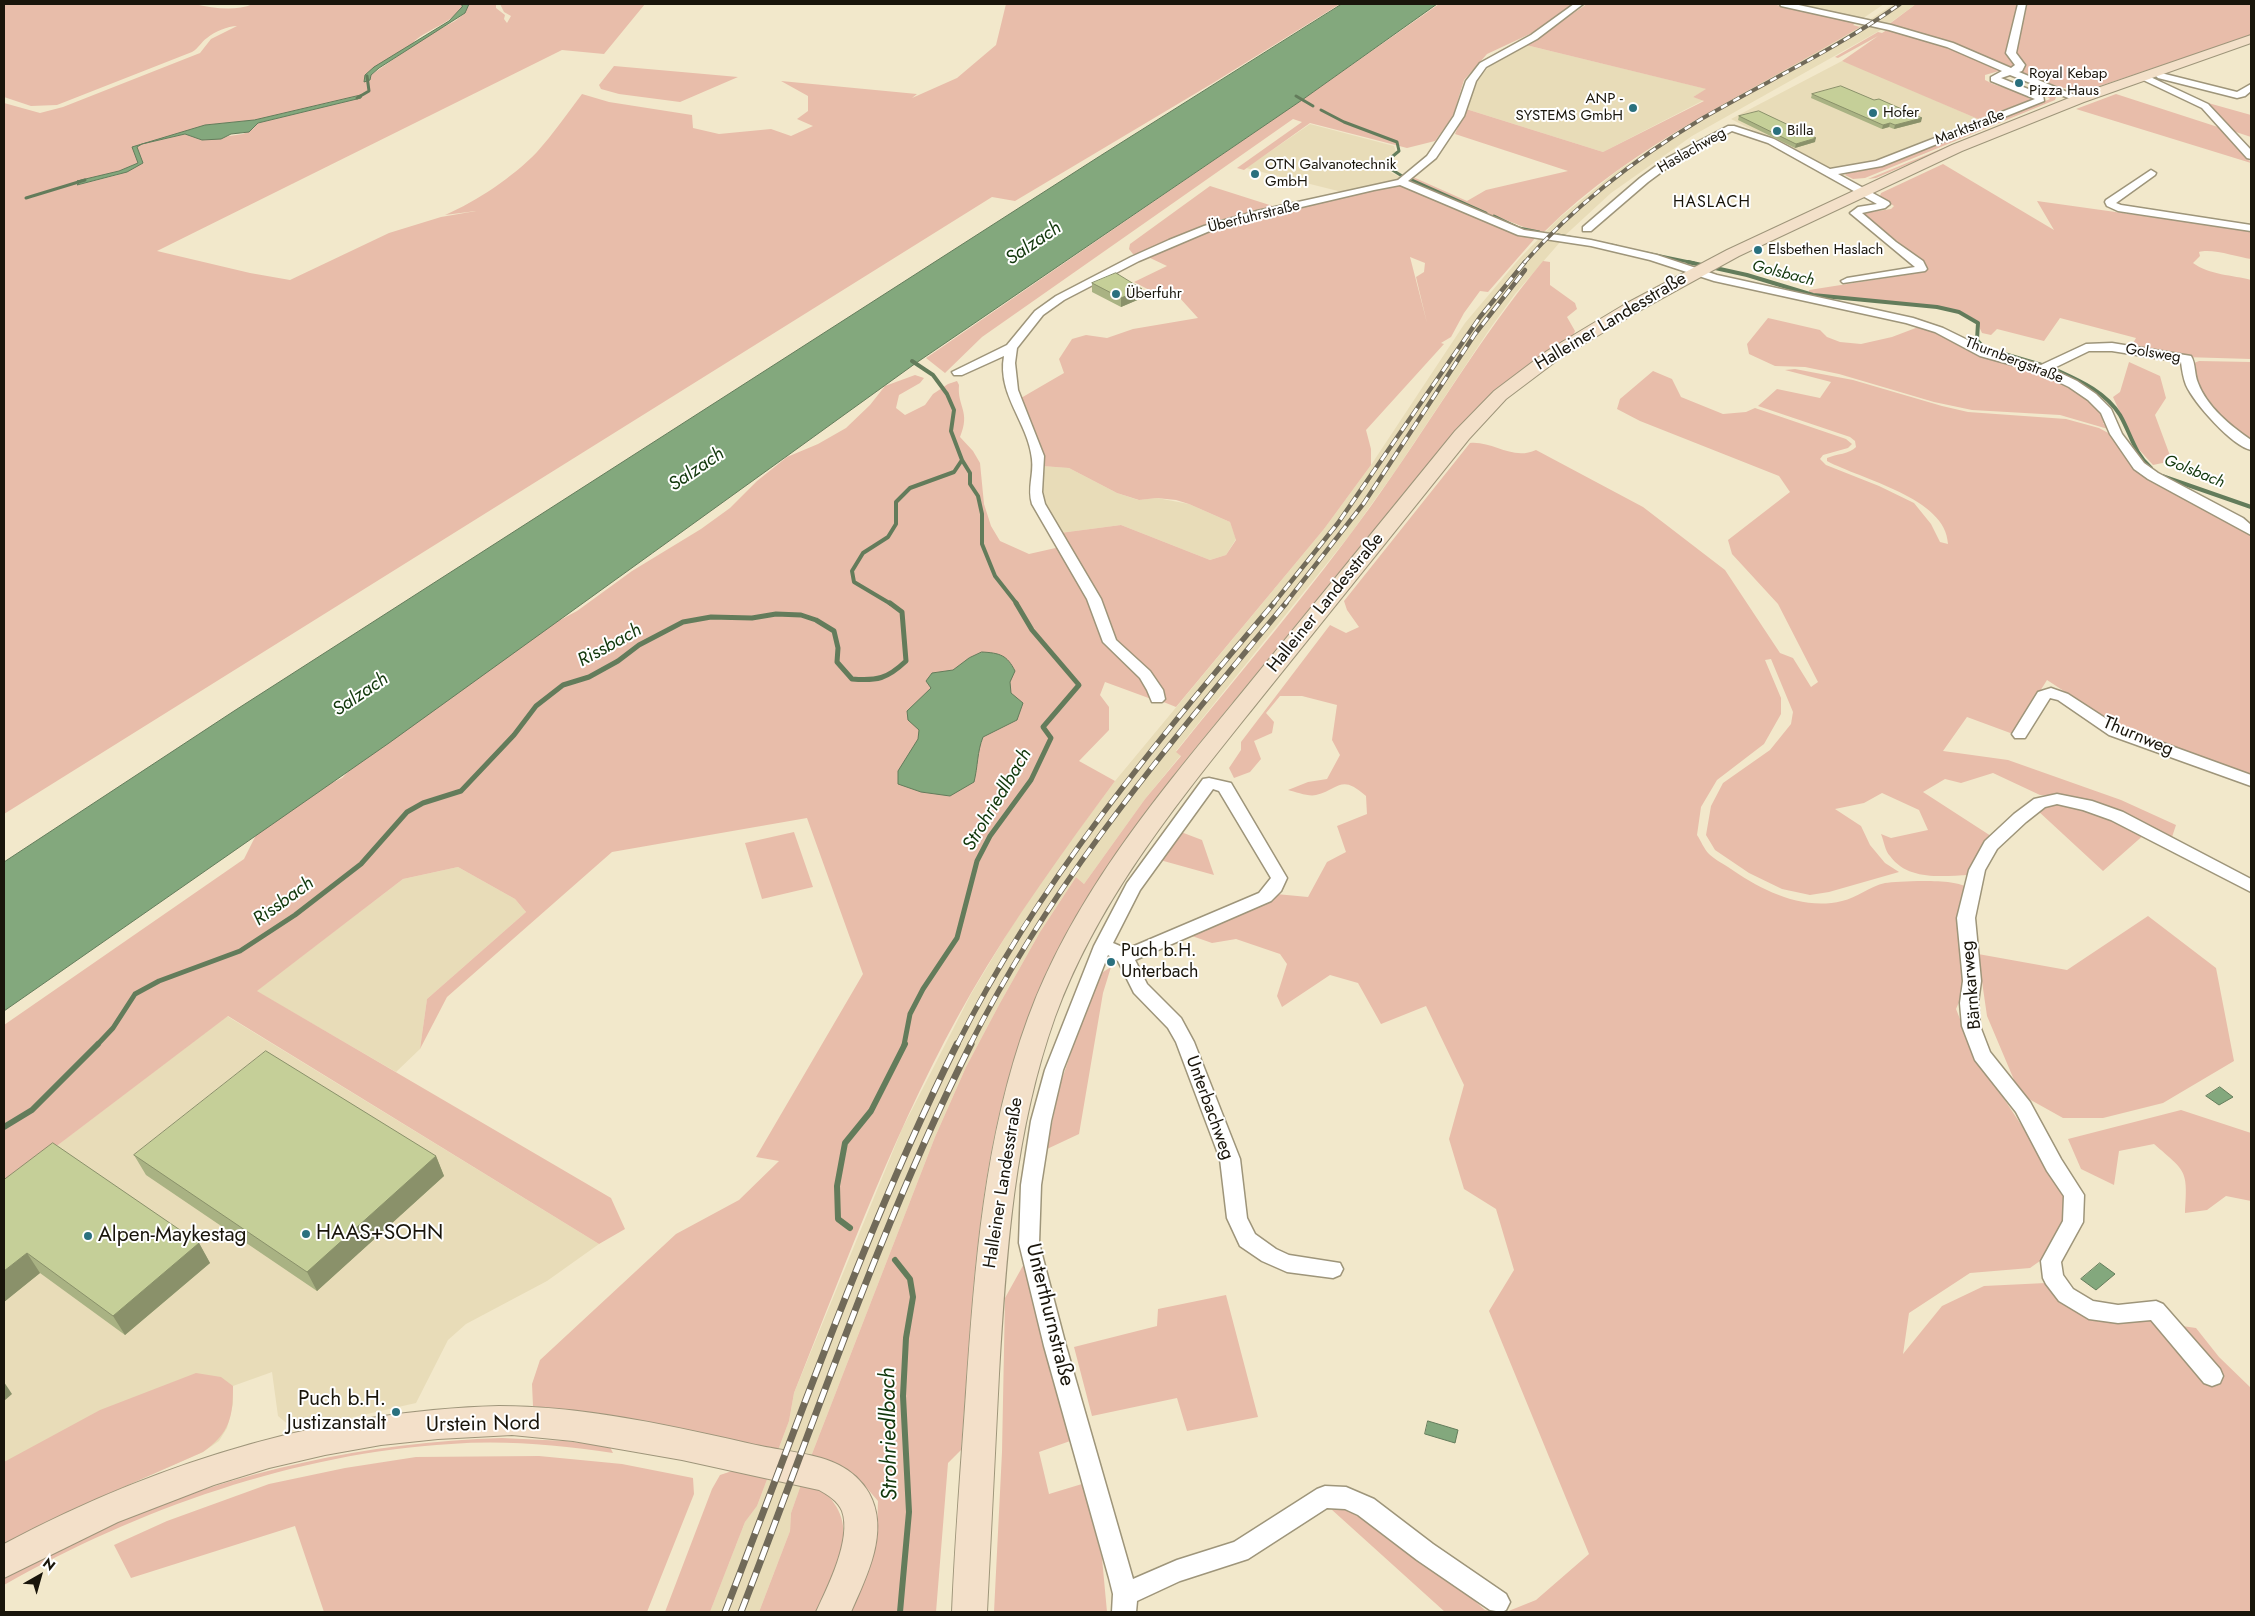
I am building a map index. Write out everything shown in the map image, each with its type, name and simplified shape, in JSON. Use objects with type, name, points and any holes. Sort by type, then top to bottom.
[{"type":"main road","name":"Halleiner Landesstraße","points":[[969,1602],[990,1268],[1004,1159],[1020,1084],[1042,1016],[1070,951],[1093,908],[1163,805],[1481,413],[1529,372],[1553,355],[1703,268],[1956,148],[2079,99],[2251,39]]},
{"type":"main road","name":"Urstein Nord","points":[[4,1562],[84,1521],[138,1498],[255,1456],[365,1431],[473,1421],[535,1422],[656,1440],[827,1476],[850,1492],[860,1512],[861,1526],[861,1533],[849,1575],[834,1612]]},
{"type":"street","points":[[1401,182],[1431,158],[1436,151],[1459,116],[1471,80],[1483,65],[1534,37],[1579,4]]},
{"type":"street","points":[[1784,4],[1922,36],[1973,53],[2011,72],[2079,99]]},
{"type":"street","points":[[2011,72],[2019,69],[2020,65],[2011,53],[2022,4]]},
{"type":"street","name":"Marktstraße","points":[[1829,172],[1878,164],[2039,101],[2040,96],[1994,79],[1999,75],[2011,72]]},
{"type":"street","points":[[2148,75],[2237,95],[2242,94],[2251,87]]},
{"type":"street","points":[[2148,75],[2205,106],[2251,156]]},
{"type":"street","name":"Haslachweg","points":[[1587,229],[1644,180],[1671,160],[1731,128],[1771,141],[1862,191]]},
{"type":"street","points":[[2151,173],[2110,202],[2110,204],[2118,208],[2251,228]]},
{"type":"street","name":"Überfuhrstraße","points":[[958,372],[1011,348],[1038,315],[1060,298],[1134,259],[1173,242],[1208,228],[1261,213],[1323,200],[1374,186],[1401,182],[1429,192],[1512,230],[1606,246],[1703,268]]},
{"type":"street","points":[[1847,281],[1921,269],[1919,263],[1892,244],[1855,213],[1859,210],[1880,208],[1885,204],[1862,191]]},
{"type":"street","name":"Thurnbergstraße","points":[[1703,268],[1778,293],[1909,320],[1939,330],[1984,353],[2042,369],[2073,384],[2092,397],[2107,412],[2116,434],[2139,466],[2153,476],[2238,521],[2251,530]]},
{"type":"street","name":"Golsweg","points":[[2042,369],[2065,360],[2086,348],[2112,347],[2188,359],[2189,376],[2201,398],[2215,415],[2251,446]]},
{"type":"street","points":[[1011,348],[1007,362],[1009,383],[1038,457],[1035,496],[1047,521],[1066,549],[1094,601],[1104,631],[1111,642],[1145,676],[1156,692],[1157,699]]},
{"type":"street","name":"Thurnweg","points":[[2020,734],[2043,695],[2051,693],[2063,697],[2114,731],[2251,781]]},
{"type":"street","name":"Unterthurnstraße","points":[[1125,957],[1265,897],[1275,887],[1278,878],[1225,787],[1209,783],[1133,887],[1103,946],[1054,1070],[1041,1121],[1031,1184],[1028,1241],[1125,1603]]},
{"type":"street","name":"Bärnkarweg","points":[[2212,1376],[2156,1310],[2118,1314],[2089,1310],[2066,1295],[2052,1278],[2050,1261],[2073,1222],[2074,1195],[2054,1165],[2023,1107],[2000,1081],[1982,1055],[1971,1026],[1969,1003],[1972,981],[1966,918],[1976,870],[1991,845],[2040,802],[2057,800],[2086,805],[2118,816],[2251,886]]},
{"type":"street","points":[[1103,946],[1117,951],[1125,957]]},
{"type":"street","name":"Unterbachweg","points":[[1125,957],[1140,988],[1175,1024],[1185,1042],[1230,1159],[1237,1218],[1247,1240],[1269,1255],[1287,1263],[1333,1269]]},
{"type":"street","points":[[1125,1603],[1177,1571],[1240,1551],[1325,1497],[1346,1498],[1366,1507],[1425,1552],[1498,1602]]},
{"type":"shaded area","points":[[4,4],[194,4],[231,9],[253,4],[462,4],[462,7],[453,17],[365,75],[371,75],[425,37],[455,21],[465,13],[469,4],[496,4],[496,8],[505,15],[504,19],[507,23],[511,16],[504,12],[500,4],[645,4],[604,54],[562,50],[157,251],[250,273],[290,280],[389,233],[441,217],[476,211],[445,215],[494,188],[517,170],[549,138],[582,94],[609,102],[692,115],[693,128],[719,134],[771,129],[791,136],[813,126],[797,119],[808,111],[808,96],[781,81],[917,94],[912,98],[957,78],[996,45],[1006,4],[1340,4],[1213,83],[1015,201],[992,197],[4,814],[4,103],[40,113],[63,107],[200,53],[211,39],[237,26],[225,28],[213,34],[192,52],[57,105],[31,106],[4,97]],"holes":[[[361,96],[361,98],[258,123],[253,129],[243,134],[202,140],[186,134],[146,143],[206,125],[254,120]],[[141,145],[137,147],[142,163],[117,175],[78,185],[80,181],[78,181],[119,171],[138,163],[133,147]]]},
{"type":"shaded area","points":[[1439,4],[1575,4],[1532,33],[1487,54],[1464,80],[1453,116],[1435,141],[1407,148],[1310,123],[1244,170],[1237,168],[1302,122],[1293,119],[982,337],[945,373],[926,358],[1306,97]]},
{"type":"shaded area","points":[[1587,4],[1772,4],[1856,23],[1853,25],[1860,27],[1655,145],[1616,171],[1579,200],[1544,232],[1527,228],[1477,210],[1409,181],[1413,177],[1467,201],[1486,190],[1568,171],[1455,134],[1466,109],[1603,152],[1704,101],[1693,97],[1706,89],[1526,45]]},
{"type":"shaded area","points":[[1793,4],[1884,4],[1862,19]]},
{"type":"shaded area","points":[[1894,4],[1916,4],[1879,31],[1692,136],[1611,193],[1560,240],[1515,294],[1489,330],[1396,470],[1349,536],[1176,751],[1181,755],[1145,799],[1084,884],[1076,877],[1040,932],[1000,1003],[966,1067],[935,1137],[810,1459],[791,1513],[790,1531],[759,1612],[710,1612],[745,1522],[757,1506],[789,1421],[794,1393],[902,1129],[971,994],[1013,924],[1051,867],[1115,781],[1324,529],[1371,465],[1465,323],[1519,259],[1559,218],[1617,171],[1716,106],[1840,39]]},
{"type":"shaded area","points":[[1916,4],[2019,4],[2009,51],[2018,64],[2014,68],[1949,41],[1888,25]]},
{"type":"shaded area","points":[[2025,4],[2251,4],[2251,35],[2097,87],[2062,88],[2020,72],[2025,68],[2015,50]]},
{"type":"shaded area","points":[[1887,30],[1955,49],[1998,68],[1999,71],[1985,75],[1985,80],[2029,96],[2030,100],[1978,119],[1842,61],[1878,36],[1838,58],[1835,57],[1878,32],[1882,33]]},
{"type":"shaded area","points":[[1526,45],[1707,89],[1693,97],[1704,100],[1603,152],[1466,109],[1479,78],[1494,61]]},
{"type":"shaded area","points":[[1842,61],[1978,119],[1876,160],[1828,169],[1731,119]]},
{"type":"shaded area","points":[[614,66],[738,77],[680,102],[619,94],[601,89],[599,85]]},
{"type":"shaded area","points":[[2016,79],[2051,92],[2056,97],[2055,100],[1865,178],[1853,179],[1845,175],[1854,171],[1897,161],[2050,99],[2045,95],[2049,93],[2048,91]]},
{"type":"shaded area","points":[[2116,94],[2224,129],[2251,163],[2076,109]]},
{"type":"shaded area","points":[[2201,101],[2251,115],[2251,137],[2233,131],[2226,122]]},
{"type":"shaded area","points":[[2016,118],[1876,178],[1868,179]]},
{"type":"shaded area","points":[[1310,124],[1394,146],[1396,152],[1380,163],[1388,171],[1402,178],[1342,192],[1246,168]]},
{"type":"shaded area","points":[[1943,164],[2054,230],[2037,201],[2251,231],[2251,259],[2204,251],[2199,252],[2200,256],[2193,263],[2206,270],[2251,280],[2251,359],[2184,357],[2131,347],[2136,338],[2060,318],[2044,341],[1997,329],[1991,335],[1982,333],[1976,320],[1962,312],[1934,306],[1809,294],[1809,290],[1924,272],[1926,264],[1864,215],[1865,213],[1891,209],[1894,206],[1880,196],[1881,193]]},
{"type":"shaded area","points":[[1210,186],[1279,208],[1133,254],[1129,249],[1130,244]]},
{"type":"shaded area","points":[[1396,186],[1404,186],[1537,236],[1488,292],[1480,291],[1464,313],[1451,337],[1441,343],[1444,344],[1366,430],[1371,449],[1371,465],[1324,529],[1176,707],[1161,701],[1113,642],[1060,533],[1121,525],[1210,560],[1226,555],[1236,540],[1230,522],[1176,500],[1157,498],[1139,500],[1117,493],[1069,468],[1042,466],[1021,398],[1064,373],[1059,359],[1072,339],[1086,335],[1107,338],[1133,329],[1198,318],[1178,296],[1159,295],[1134,282],[1167,266],[1146,256],[1183,240],[1248,218]],"holes":[[[1410,257],[1425,263],[1424,272],[1416,277],[1427,323]]]},
{"type":"shaded area","points":[[1543,261],[1550,262],[1550,285],[1575,303],[1577,309],[1567,317],[1575,331],[1573,336],[1541,357],[1496,391],[1456,431],[1178,770],[1114,857],[1085,902],[1059,948],[1036,998],[1017,1050],[1003,1098],[992,1148],[977,1248],[961,1450],[948,1463],[936,1612],[851,1612],[867,1569],[877,1532],[878,1501],[859,1479],[839,1468],[810,1459],[935,1137],[966,1067],[1040,932],[1076,877],[1084,884],[1145,799],[1181,756],[1176,752],[1348,538],[1393,475],[1497,320]]},
{"type":"shaded area","points":[[1768,318],[1820,330],[1827,337],[1840,342],[1861,344],[1892,337],[1921,326],[2070,385],[2098,406],[2108,421],[2103,423],[2108,429],[2060,415],[1972,410],[1934,402],[1839,374],[1805,367],[1775,366],[1749,354],[1747,344]]},
{"type":"shaded area","points":[[2199,361],[2251,362],[2251,443],[2222,416],[2199,389],[2194,363]]},
{"type":"shaded area","points":[[2129,362],[2160,376],[2166,398],[2155,415],[2172,461],[2153,465],[2134,444],[2113,397],[2120,392]]},
{"type":"shaded area","points":[[1795,369],[1853,380],[1968,412],[2066,419],[2099,428],[2112,435],[2123,455],[2138,470],[2224,518],[2251,536],[2251,780],[2208,761],[2131,735],[2047,680],[2013,734],[1967,717],[1943,751],[2008,760],[2121,800],[2176,825],[2172,837],[2129,816],[2074,796],[2040,795],[1993,773],[1961,783],[1945,779],[1923,792],[1991,836],[1978,853],[1969,875],[1926,875],[1906,870],[1897,864],[1887,851],[1881,834],[1891,838],[1928,830],[1919,810],[1882,793],[1864,803],[1835,809],[1861,826],[1870,845],[1885,863],[1899,872],[1829,892],[1810,895],[1782,889],[1749,873],[1715,850],[1706,835],[1711,806],[1723,783],[1770,750],[1791,724],[1793,712],[1771,659],[1765,660],[1781,698],[1781,714],[1764,744],[1717,780],[1701,807],[1697,835],[1711,856],[1768,891],[1797,901],[1827,903],[1842,901],[1879,885],[1892,882],[1941,881],[1962,885],[1967,888],[1963,993],[1956,1009],[1973,1052],[2059,1182],[2063,1196],[2063,1224],[2047,1256],[2030,1268],[1970,1273],[1909,1313],[1903,1354],[1942,1306],[1984,1286],[2046,1283],[2082,1314],[2103,1321],[2141,1320],[2196,1328],[2219,1357],[2251,1388],[2251,1612],[1506,1612],[1536,1600],[1589,1554],[1489,1311],[1514,1270],[1496,1209],[1464,1189],[1449,1139],[1464,1085],[1426,1006],[1381,1024],[1358,983],[1330,975],[1282,1007],[1277,996],[1287,964],[1280,954],[1236,939],[1212,943],[1192,936],[1276,894],[1308,897],[1327,862],[1346,852],[1337,826],[1367,814],[1366,796],[1358,789],[1346,784],[1316,795],[1306,795],[1288,790],[1308,782],[1327,779],[1340,755],[1332,740],[1337,705],[1302,696],[1280,696],[1266,713],[1274,722],[1272,733],[1254,741],[1261,759],[1250,772],[1234,778],[1229,768],[1241,750],[1241,742],[1330,625],[1346,633],[1359,627],[1347,610],[1344,601],[1470,443],[1479,443],[1519,453],[1536,450],[1643,507],[1725,570],[1780,653],[1793,658],[1811,687],[1818,682],[1778,604],[1732,554],[1728,540],[1790,492],[1779,476],[1640,421],[1617,409],[1620,399],[1653,371],[1672,379],[1681,397],[1723,414],[1746,412],[1755,408],[1846,439],[1852,444],[1848,448],[1823,455],[1820,459],[1826,465],[1879,486],[1914,503],[1931,524],[1940,542],[1948,544],[1944,528],[1933,514],[1918,502],[1900,492],[1827,461],[1827,458],[1847,453],[1856,447],[1855,441],[1850,437],[1758,406],[1777,389],[1820,398],[1831,382],[1785,370]]},
{"type":"shaded area","points":[[915,375],[924,378],[920,383],[899,395],[896,408],[905,415],[925,405],[933,394],[948,384],[957,381],[964,415],[960,437],[973,451],[980,463],[984,504],[991,526],[1000,541],[1029,554],[1060,547],[1091,602],[1102,631],[1143,677],[1154,700],[1105,682],[1100,695],[1109,707],[1109,730],[1079,761],[1115,781],[1058,859],[1004,938],[971,993],[920,1090],[875,1190],[794,1393],[789,1421],[777,1453],[533,1406],[532,1384],[540,1360],[676,1234],[739,1200],[779,1161],[756,1157],[863,974],[807,818],[612,852],[447,997],[420,1049],[427,999],[526,912],[515,899],[458,867],[403,879],[257,991],[611,1198],[625,1229],[599,1244],[228,1016],[4,1186],[4,1025],[244,859],[262,823],[295,800],[342,778],[367,752],[534,634],[577,611],[632,571],[701,529],[730,508],[757,481],[787,457],[818,444],[846,428],[870,405],[885,386]]},
{"type":"shaded area","points":[[1042,466],[1069,468],[1117,493],[1138,500],[1157,498],[1189,504],[1230,522],[1236,539],[1226,555],[1210,560],[1121,525],[1060,533],[1049,518],[1041,495]]},
{"type":"shaded area","points":[[2048,804],[2071,805],[2146,833],[2103,871],[2037,810]]},
{"type":"shaded area","points":[[794,832],[813,887],[762,899],[745,843]]},
{"type":"shaded area","points":[[1181,832],[1202,840],[1214,875],[1160,860]]},
{"type":"shaded area","points":[[458,867],[515,899],[526,912],[427,999],[420,1049],[396,1072],[256,991],[403,879]]},
{"type":"shaded area","points":[[2148,916],[2216,968],[2234,1061],[2163,1103],[2103,1118],[2063,1118],[2020,1094],[1987,1016],[1978,954],[2067,970]]},
{"type":"shaded area","points":[[1111,967],[1103,993],[1079,1134],[1047,1149],[1059,1088],[1093,988],[1103,972]]},
{"type":"shaded area","name":"Alpen-Maykestag","points":[[227,1016],[599,1244],[547,1281],[466,1324],[448,1340],[416,1403],[305,1428],[290,1426],[278,1416],[272,1372],[233,1386],[233,1404],[227,1428],[219,1441],[203,1452],[69,1511],[4,1544],[4,1186]]},
{"type":"shaded area","points":[[2181,1110],[2251,1133],[2251,1201],[2226,1196],[2207,1210],[2185,1213],[2186,1188],[2183,1173],[2173,1160],[2154,1144],[2119,1151],[2114,1185],[2081,1169],[2068,1139]]},
{"type":"shaded area","points":[[1025,1262],[1073,1440],[1039,1452],[1049,1494],[1082,1484],[1102,1558],[1107,1612],[994,1612],[1002,1452],[1005,1298]]},
{"type":"shaded area","points":[[1226,1295],[1258,1417],[1187,1431],[1177,1398],[1092,1416],[1074,1347],[1157,1326],[1158,1309]]},
{"type":"shaded area","points":[[196,1373],[221,1377],[233,1386],[231,1415],[228,1424],[212,1445],[203,1452],[69,1511],[4,1544],[4,1462],[100,1410]]},
{"type":"shaded area","points":[[502,1438],[566,1441],[610,1447],[613,1453],[532,1444],[471,1443],[393,1450],[335,1459],[220,1489],[163,1509],[55,1557],[4,1585],[4,1579],[71,1543],[112,1524],[159,1505],[254,1475],[352,1453],[451,1441]]},
{"type":"shaded area","points":[[539,1456],[622,1464],[693,1478],[694,1494],[647,1612],[324,1612],[295,1526],[131,1578],[114,1545],[167,1521],[269,1484],[345,1468],[416,1457]]},
{"type":"shaded area","points":[[738,1469],[771,1469],[757,1506],[745,1522],[710,1612],[665,1612],[712,1489],[720,1475]]},
{"type":"shaded area","points":[[804,1476],[829,1497],[841,1518],[843,1526],[842,1547],[833,1581],[821,1612],[759,1612],[790,1531],[791,1513]]},
{"type":"shaded area","points":[[1331,1509],[1346,1510],[1359,1517],[1448,1577],[1485,1610],[1504,1612],[1445,1612]]},
{"type":"water","points":[[462,4],[469,4],[465,13],[379,68],[371,75],[370,80],[364,82],[365,75],[374,67],[449,21],[462,7]]},
{"type":"water","name":"Salzach","points":[[1342,4],[1437,4],[1302,100],[916,363],[389,743],[4,1011],[4,862],[234,711],[1100,156]]},
{"type":"water","points":[[362,95],[361,98],[258,123],[249,132],[231,134],[221,139],[202,140],[185,134],[142,144],[137,147],[143,163],[127,172],[77,185],[80,182],[77,181],[119,171],[138,163],[132,147],[205,125],[254,120]]},
{"type":"water","points":[[982,652],[994,653],[1006,658],[1015,671],[1010,682],[1011,693],[1023,703],[1017,720],[983,737],[974,782],[950,796],[921,792],[898,784],[898,771],[918,739],[919,730],[908,720],[907,711],[931,688],[926,681],[932,673],[953,670],[969,658]]},
{"type":"water","points":[[2220,1087],[2233,1097],[2219,1105],[2206,1096]]},
{"type":"water","points":[[2100,1263],[2115,1274],[2096,1290],[2081,1279]]},
{"type":"water","points":[[1428,1421],[1458,1430],[1455,1443],[1425,1434]]},
{"type":"building","name":"Hofer","points":[[1841,86],[1874,100],[1879,99],[1922,118],[1895,125],[1890,123],[1883,125],[1812,94]]},
{"type":"building","name":"Billa","points":[[1759,111],[1816,138],[1796,144],[1739,116]]},
{"type":"building","points":[[1116,273],[1142,289],[1121,298],[1092,283]]},
{"type":"building","name":"HAAS+SOHN","points":[[266,1051],[436,1156],[307,1272],[134,1155]]},
{"type":"building","name":"Alpen-Maykestag","points":[[53,1143],[199,1243],[113,1316],[27,1253],[4,1271],[4,1180]]},
{"type":"waterway","points":[[357,98],[369,91],[367,76]]},
{"type":"waterway","name":"Golsbach","points":[[1296,96],[1313,106]]},
{"type":"waterway","name":"Golsbach","points":[[1321,110],[1344,122],[1397,142],[1399,151],[1387,161],[1386,166],[1402,176]]},
{"type":"waterway","points":[[26,198],[85,180]]},
{"type":"waterway","name":"Golsbach","points":[[1412,180],[1486,213]]},
{"type":"waterway","name":"Golsbach","points":[[1494,216],[1519,228],[1539,232]]},
{"type":"waterway","name":"Golsbach","points":[[1558,235],[1616,246]]},
{"type":"waterway","name":"Golsbach","points":[[1646,253],[1694,263]]},
{"type":"waterway","name":"Golsbach","points":[[1688,262],[1747,275],[1813,295],[1937,307],[1959,312],[1978,323],[1977,340],[1984,348],[2045,366]]},
{"type":"waterway","name":"Rissbach","points":[[912,361],[933,375],[947,394],[954,410],[951,431],[962,460]]},
{"type":"waterway","name":"Golsbach","points":[[2054,369],[2090,387],[2107,399],[2120,415],[2137,450],[2151,468]]},
{"type":"waterway","name":"Rissbach","points":[[891,604],[854,582],[852,571],[863,553],[888,537],[896,524],[896,502],[910,488],[954,472],[962,460]]},
{"type":"waterway","name":"Strohriedlbach","points":[[962,460],[970,473],[970,484],[978,496],[982,514],[982,544],[995,576],[1017,604]]},
{"type":"waterway","name":"Golsbach","points":[[2162,476],[2251,507]]},
{"type":"waterway","name":"Rissbach","points":[[97,1045],[113,1028],[135,994],[159,981],[240,951],[295,915],[361,864],[407,812],[423,803],[461,791],[514,735],[536,706],[563,685],[589,677],[618,661],[639,645],[683,622],[711,617],[752,618],[776,614],[801,615],[816,620],[834,631],[838,648],[837,662],[852,679],[868,680],[881,678],[893,672],[906,661],[902,612],[890,603]]},
{"type":"waterway","name":"Strohriedlbach","points":[[904,1045],[910,1014],[923,989],[957,938],[977,861],[990,836],[1031,780],[1051,738],[1043,727],[1079,685],[1032,630],[1016,603]]},
{"type":"waterway","name":"Strohriedlbach","points":[[850,1228],[838,1219],[837,1186],[845,1143],[871,1111],[905,1044]]},
{"type":"waterway","name":"Rissbach","points":[[4,1127],[32,1110],[97,1045]]},
{"type":"waterway","name":"Strohriedlbach","points":[[895,1260],[910,1279],[913,1297],[906,1338],[903,1396],[909,1512],[900,1612]]},
{"type":"railway","points":[[1524,263],[1585,202],[1654,149],[1703,118],[1852,35],[1900,4]]},
{"type":"railway","points":[[1273,604],[1338,523],[1480,317],[1525,262]]},
{"type":"railway","points":[[1285,604],[1364,503],[1475,334],[1525,270]]},
{"type":"railway","points":[[957,1045],[989,985],[1062,870],[1143,761],[1274,603]]},
{"type":"railway","points":[[970,1045],[1003,984],[1038,926],[1115,815],[1156,761],[1286,603]]},
{"type":"railway","points":[[725,1612],[863,1254],[924,1113],[957,1044]]},
{"type":"railway","points":[[741,1612],[877,1254],[938,1113],[971,1044]]},
{"type":"place","name":"Royal Kebap Pizza Haus","points":[[2019,83]]},
{"type":"place","name":"ANP - SYSTEMS GmbH","points":[[1633,108]]},
{"type":"place","name":"Hofer","points":[[1873,113]]},
{"type":"place","name":"Billa","points":[[1777,131]]},
{"type":"place","name":"OTN Galvanotechnik GmbH","points":[[1255,174]]},
{"type":"place","name":"Elsbethen Haslach","points":[[1758,250]]},
{"type":"place","name":"Überfuhr","points":[[1116,294]]},
{"type":"place","name":"Puch b.H. Unterbach","points":[[1111,962]]},
{"type":"place","name":"HAAS+SOHN","points":[[306,1234]]},
{"type":"place","name":"Alpen-Maykestag","points":[[88,1236]]},
{"type":"place","name":"Puch b.H. Justizanstalt","points":[[396,1412]]},
{"type":"district","name":"HASLACH","points":[[1712,203]]}]
